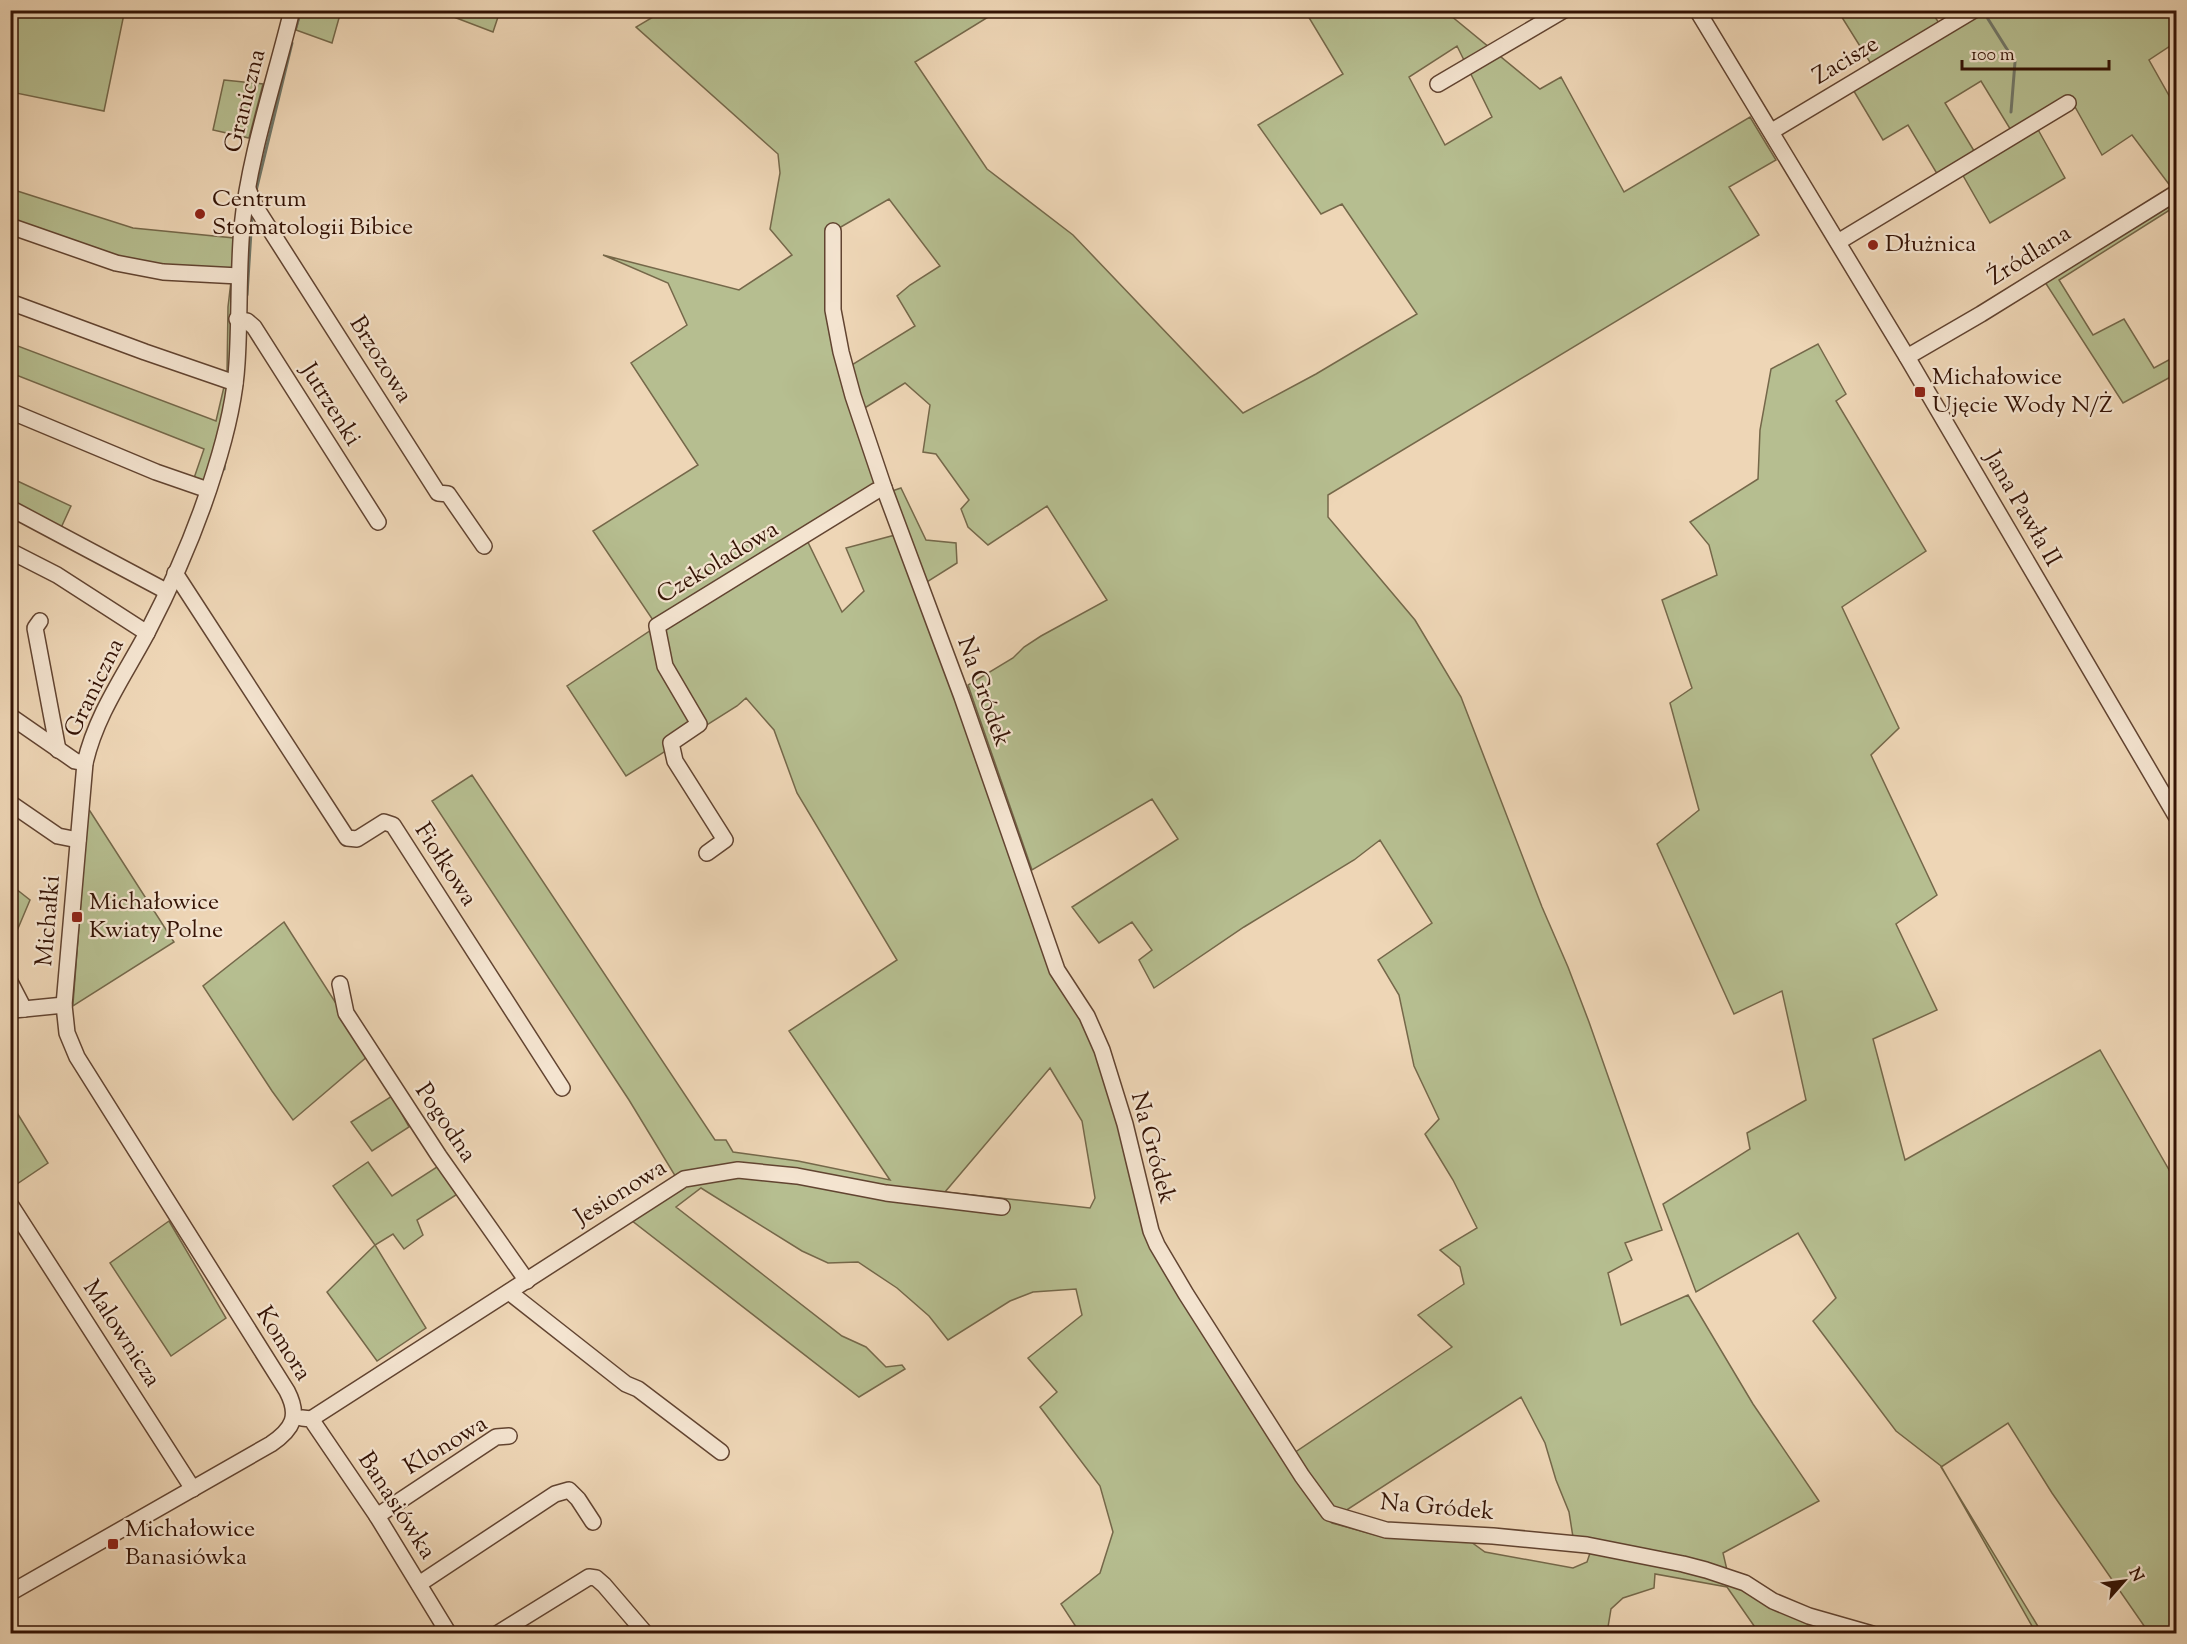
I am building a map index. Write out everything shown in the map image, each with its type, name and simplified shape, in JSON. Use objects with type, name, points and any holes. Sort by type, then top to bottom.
[{"type":"street","name":"Graniczna","points":[[78,840],[81,790],[90,740],[102,711],[147,633],[175,573],[208,490],[230,413],[235,383],[242,227],[248,189],[292,10]]},
{"type":"street","points":[[1438,84],[1563,10]]},
{"type":"street","name":"Jana Pawła II","points":[[1697,10],[1907,357],[2176,816]]},
{"type":"street","name":"Zacisze","points":[[1772,131],[1974,10]]},
{"type":"street","points":[[1838,242],[2068,103]]},
{"type":"street","name":"Brzozowa","points":[[248,189],[255,206],[438,493],[448,494],[483,546]]},
{"type":"street","name":"Źródlana","points":[[1907,357],[1981,314],[2176,193]]},
{"type":"street","points":[[10,226],[116,263],[163,272],[239,276]]},
{"type":"street","name":"Na Gródek","points":[[833,231],[833,310],[853,396],[884,488],[962,697],[1057,970],[1087,1016],[1102,1050],[1125,1124],[1145,1210],[1157,1245],[1302,1476],[1329,1513],[1386,1530],[1493,1536],[1587,1545],[1683,1564],[1745,1583],[1773,1601],[1809,1616],[1872,1634]]},
{"type":"street","points":[[10,302],[235,383]]},
{"type":"street","name":"Jutrzenki","points":[[237,319],[247,321],[254,327],[378,522]]},
{"type":"street","points":[[10,411],[156,472],[208,490]]},
{"type":"street","name":"Czekoladowa","points":[[707,853],[725,840],[675,761],[671,743],[699,724],[665,666],[657,626],[884,488]]},
{"type":"street","points":[[10,508],[166,591]]},
{"type":"street","points":[[10,551],[57,575],[147,633]]},
{"type":"street","name":"Fiołkowa","points":[[175,573],[347,838],[357,839],[384,822],[393,825],[562,1088]]},
{"type":"street","points":[[40,621],[35,628],[58,750]]},
{"type":"street","points":[[10,716],[75,761],[85,763]]},
{"type":"street","points":[[10,803],[58,836],[78,840]]},
{"type":"street","name":"Michałki","points":[[64,1005],[78,840]]},
{"type":"street","points":[[10,982],[17,1011],[64,1005]]},
{"type":"street","name":"Pogodna","points":[[340,984],[346,1014],[439,1156],[527,1281]]},
{"type":"street","name":"Komora","points":[[10,1593],[283,1436],[294,1417],[293,1405],[287,1391],[74,1051],[67,1033],[64,1005]]},
{"type":"street","name":"Jesionowa","points":[[311,1419],[684,1179],[738,1170],[797,1176],[886,1193],[1002,1207]]},
{"type":"street","name":"Malownicza","points":[[10,1204],[193,1489]]},
{"type":"street","points":[[509,1292],[626,1384],[638,1389],[721,1452]]},
{"type":"street","points":[[294,1417],[311,1419]]},
{"type":"street","name":"Banasiówka","points":[[311,1419],[377,1516],[449,1634]]},
{"type":"street","name":"Klonowa","points":[[377,1516],[496,1437],[509,1436]]},
{"type":"street","points":[[419,1584],[555,1494],[569,1490],[593,1522]]},
{"type":"street","points":[[497,1634],[589,1577],[596,1578],[604,1585],[646,1634]]},
{"type":"green space","points":[[11,11],[97,11],[124,14],[104,111],[11,92]]},
{"type":"green space","points":[[301,11],[341,11],[332,43],[296,30]]},
{"type":"green space","points":[[438,11],[500,11],[493,32]]},
{"type":"green space","points":[[663,11],[998,11],[915,62],[987,169],[1073,235],[1243,413],[1316,374],[1417,314],[1342,204],[1321,214],[1258,125],[1343,74],[1305,11],[1445,11],[1540,89],[1561,77],[1624,192],[1750,117],[1776,160],[1729,187],[1759,235],[1328,495],[1328,517],[1415,620],[1461,697],[1589,1022],[1662,1230],[1625,1243],[1632,1260],[1608,1273],[1621,1325],[1688,1295],[1753,1404],[1819,1501],[1723,1553],[1727,1570],[1573,1537],[1569,1512],[1545,1443],[1521,1397],[1339,1515],[1294,1453],[1452,1347],[1418,1315],[1464,1284],[1460,1267],[1440,1250],[1477,1228],[1453,1180],[1425,1134],[1439,1119],[1414,1066],[1399,995],[1378,960],[1432,923],[1380,840],[1354,860],[1244,927],[1154,988],[1139,960],[1152,950],[1132,922],[1099,943],[1072,907],[1178,839],[1152,799],[1032,870],[968,685],[1013,658],[1024,647],[1041,636],[1107,600],[1047,506],[988,545],[968,527],[961,509],[969,500],[936,454],[923,452],[930,405],[905,383],[863,409],[850,366],[915,326],[897,296],[940,266],[889,199],[839,228],[829,310],[878,486],[803,532],[842,612],[864,591],[846,548],[899,534],[1083,1017],[1121,1123],[1170,1277],[1316,1509],[1332,1523],[1383,1537],[1471,1542],[1485,1552],[1573,1568],[1587,1562],[1591,1550],[1707,1573],[1850,1633],[1759,1633],[1727,1587],[1655,1574],[1654,1588],[1623,1598],[1611,1609],[1607,1633],[1080,1633],[1061,1604],[1100,1573],[1113,1532],[1100,1486],[1040,1407],[1057,1392],[1028,1358],[1082,1315],[1076,1289],[1033,1292],[1010,1301],[948,1340],[929,1316],[897,1288],[858,1262],[828,1263],[802,1251],[701,1188],[676,1207],[842,1336],[866,1347],[886,1367],[902,1365],[905,1369],[859,1397],[631,1220],[682,1187],[629,1100],[432,801],[472,775],[715,1140],[726,1140],[733,1152],[798,1161],[890,1180],[789,1031],[897,960],[797,793],[774,730],[746,698],[737,706],[626,776],[567,686],[657,626],[593,531],[698,465],[631,363],[687,325],[668,283],[603,255],[739,290],[792,255],[770,229],[780,173],[778,154],[636,27]],"holes":[[[1457,46],[1492,117],[1445,145],[1409,77]],[[1050,1068],[1082,1121],[1095,1198],[1090,1208],[945,1192]]]},
{"type":"green space","points":[[1838,11],[1931,11],[1941,26],[1873,67]]},
{"type":"green space","points":[[1979,11],[2176,11],[2176,42],[2149,60],[2176,108],[2176,184],[2171,187],[2132,135],[2102,155],[2070,98],[2012,132],[1981,81],[1945,103],[1976,154],[1939,177],[1908,125],[1883,140],[1852,88]]},
{"type":"green space","points":[[224,80],[263,84],[249,138],[213,130]]},
{"type":"green space","points":[[2036,126],[2065,178],[1990,223],[1961,172]]},
{"type":"green space","points":[[11,189],[133,228],[234,238],[232,272],[126,261],[11,220]]},
{"type":"green space","points":[[2176,196],[2176,206],[2059,280],[2093,335],[2124,319],[2154,368],[2176,356],[2176,374],[2123,403],[2043,279]]},
{"type":"green space","points":[[231,281],[230,384],[201,490],[193,481],[204,449],[11,373],[10,343],[216,421],[227,374],[228,307]]},
{"type":"green space","points":[[1818,344],[1846,394],[1836,401],[1926,551],[1842,607],[1899,728],[1871,755],[1937,895],[1896,924],[1937,1010],[1873,1039],[1905,1160],[2100,1050],[2176,1182],[2176,1633],[2149,1633],[2052,1493],[2008,1423],[1941,1467],[1896,1431],[1813,1321],[1836,1298],[1798,1233],[1696,1292],[1663,1204],[1750,1149],[1747,1133],[1806,1100],[1782,991],[1734,1014],[1657,844],[1699,810],[1670,703],[1692,688],[1662,600],[1717,575],[1709,545],[1690,522],[1758,479],[1760,430],[1771,369]]},
{"type":"green space","points":[[11,478],[71,506],[60,530],[11,505]]},
{"type":"green space","points":[[901,488],[926,540],[956,543],[957,563],[927,582],[892,491]]},
{"type":"green space","points":[[88,808],[174,942],[73,1006],[73,1004]]},
{"type":"green space","points":[[11,885],[30,900],[11,945]]},
{"type":"green space","points":[[284,922],[369,1055],[293,1120],[203,986]]},
{"type":"green space","points":[[392,1096],[409,1127],[372,1151],[351,1122]]},
{"type":"green space","points":[[11,1103],[48,1163],[10,1188]]},
{"type":"green space","points":[[368,1162],[392,1196],[440,1165],[459,1193],[417,1220],[423,1235],[404,1249],[393,1234],[375,1245],[333,1186]]},
{"type":"green space","points":[[169,1221],[226,1318],[171,1356],[110,1263]]},
{"type":"green space","points":[[375,1245],[426,1328],[377,1361],[327,1292]]},
{"type":"green space","points":[[1950,1481],[2042,1633],[2036,1633]]},
{"type":"waterway","points":[[296,27],[301,10]]},
{"type":"waterway","points":[[1983,11],[2015,62],[2011,112]]},
{"type":"waterway","points":[[256,191],[292,43]]},
{"type":"waterway","points":[[247,295],[252,216]]},
{"type":"waterway","points":[[224,469],[225,461]]},
{"type":"place","name":"Centrum Stomatologii Bibice","points":[[200,214]]},
{"type":"place","name":"Dłużnica","points":[[1873,245]]},
{"type":"place","name":"Michałowice Ujęcie Wody N/Ż","points":[[1920,392]]},
{"type":"place","name":"Michałowice Kwiaty Polne","points":[[77,917]]},
{"type":"place","name":"Michałowice Banasiówka","points":[[113,1544]]}]
